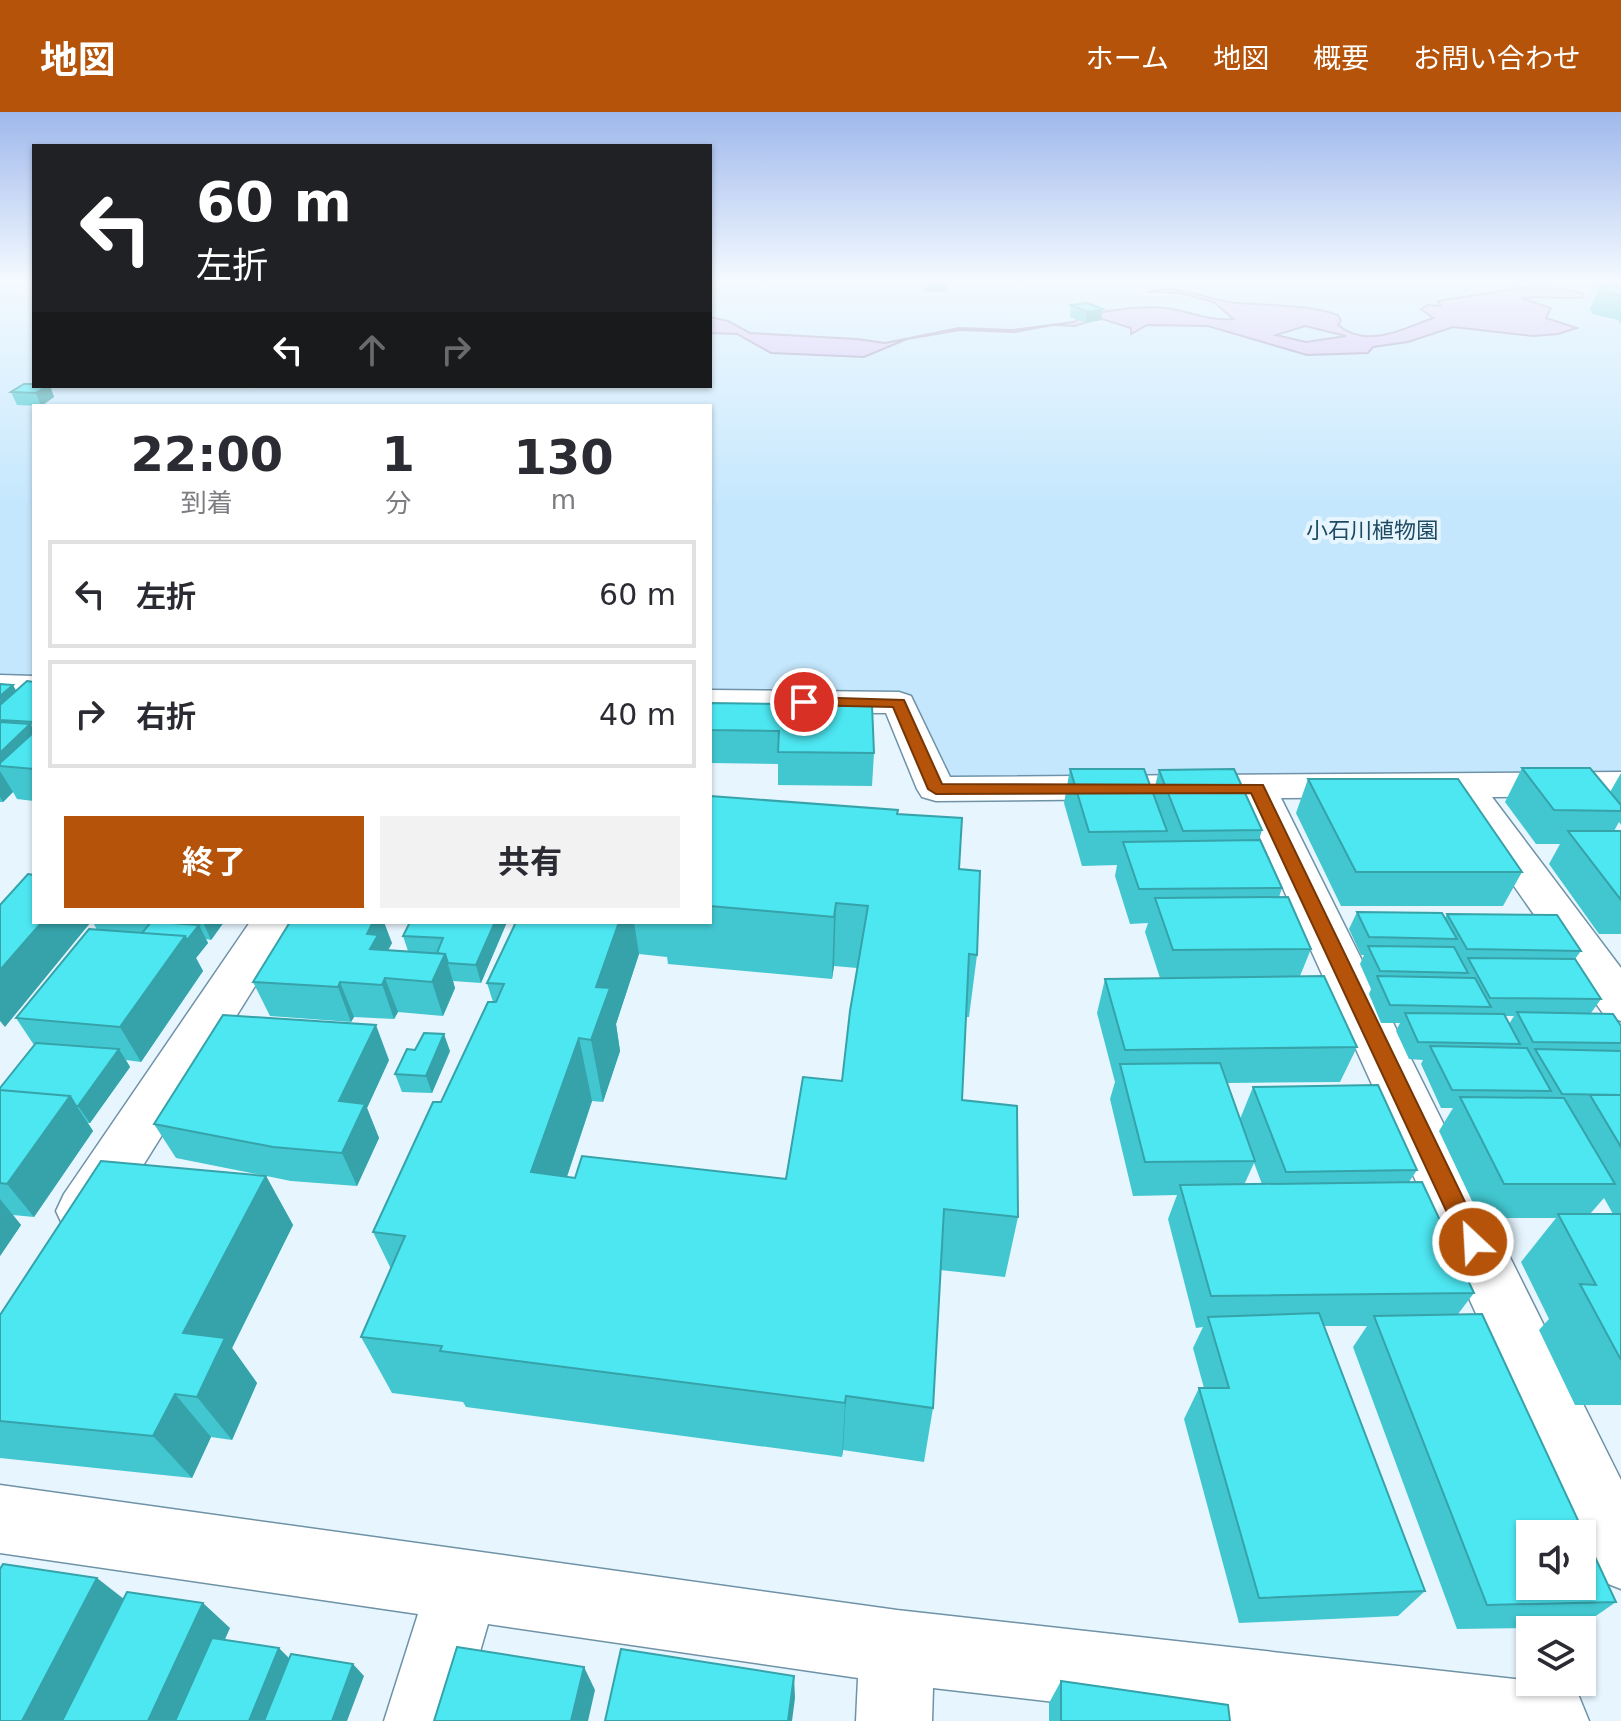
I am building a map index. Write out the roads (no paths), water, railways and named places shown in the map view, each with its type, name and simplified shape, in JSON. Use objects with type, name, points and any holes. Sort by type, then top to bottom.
[{"type":"street","points":[[0,685],[32,686]]},
{"type":"street","points":[[712,701],[899,703],[936,789],[1621,784]]},
{"type":"street","points":[[1465,787],[1621,1003]]},
{"type":"street","points":[[1257,788],[1621,1554]]},
{"type":"street","points":[[60,1249],[272,924]]},
{"type":"street","points":[[0,1519],[897,1647],[1551,1721]]},
{"type":"street","points":[[422,1721],[463,1585]]},
{"type":"street","points":[[894,1721],[897,1647]]},
{"type":"park label","name":"小石川植物園","points":[[1372,530]]}]
